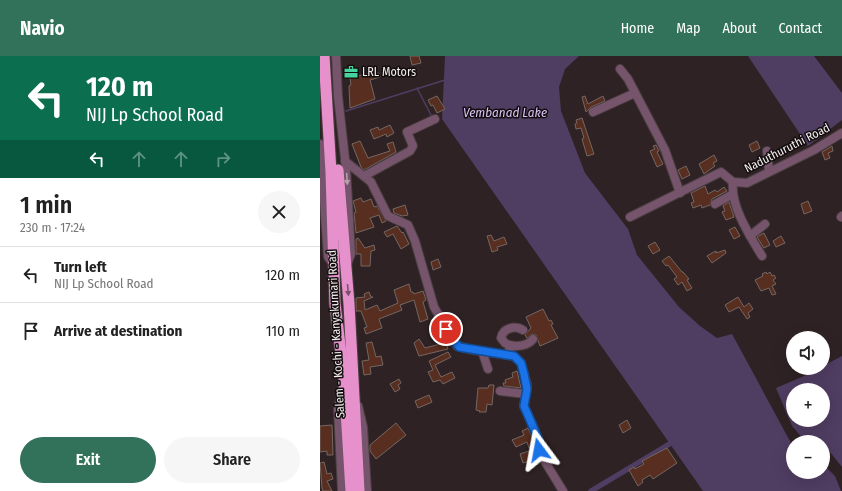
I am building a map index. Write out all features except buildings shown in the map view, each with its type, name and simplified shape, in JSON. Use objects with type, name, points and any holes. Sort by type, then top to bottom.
[{"type":"highway","name":"Salem - Kochi - Kanyakumari Road","points":[[324,56],[331,172],[335,304],[344,378],[351,491]]},
{"type":"highway","name":"Salem - Kochi - Kanyakumari Road","points":[[332,56],[341,214],[350,304],[359,491]]},
{"type":"street","points":[[320,144],[328,257],[334,265],[346,265],[351,254],[346,161],[338,96],[336,56]]},
{"type":"street","points":[[620,69],[628,79],[665,150],[680,192]]},
{"type":"street","points":[[592,112],[635,93]]},
{"type":"street","points":[[364,176],[410,151],[413,146],[408,132],[435,119]]},
{"type":"street","name":"Naduthuruthi Road","points":[[630,217],[721,172],[733,182],[748,183],[768,171],[814,150],[842,133]]},
{"type":"street","points":[[766,152],[768,171]]},
{"type":"street","points":[[346,161],[372,185],[388,216],[408,225],[417,248],[434,307],[457,346],[516,357],[521,363],[527,385],[524,406],[538,438],[539,452],[563,491]]},
{"type":"street","points":[[733,182],[732,191],[746,228],[762,256]]},
{"type":"street","points":[[715,204],[733,194]]},
{"type":"street","points":[[750,236],[765,224]]},
{"type":"street","points":[[523,330],[518,328],[505,330],[502,333],[501,338],[509,345],[525,345],[533,339]]},
{"type":"street","points":[[509,345],[510,356]]},
{"type":"street","points":[[482,351],[488,369]]},
{"type":"street","points":[[342,491],[338,409],[344,378]]},
{"type":"street","points":[[353,386],[363,427],[367,491]]},
{"type":"street","points":[[500,391],[526,394]]},
{"type":"water","name":"Vembanad Lake","points":[[445,56],[579,56],[565,69],[559,87],[561,111],[585,173],[628,229],[637,255],[679,307],[700,326],[717,338],[732,334],[787,435],[786,479],[830,479],[830,471],[835,476],[841,491],[703,491],[442,119]]},
{"type":"water","points":[[748,56],[814,56],[842,93],[842,120],[808,146]]},
{"type":"water","points":[[842,356],[842,467],[830,452],[830,435],[800,435],[793,427],[830,427],[830,383],[788,383],[807,375],[830,375],[830,362]]},
{"type":"water","points":[[786,384],[786,412],[776,388]]},
{"type":"waterway","points":[[346,111],[445,80]]},
{"type":"waterway","points":[[417,88],[432,117]]},
{"type":"waterway","points":[[591,491],[676,440]]},
{"type":"waterway","points":[[555,486],[558,491]]},
{"type":"place","name":"LRL Motors","points":[[351,72]]},
{"type":"route","points":[[446,329],[459,347],[514,356],[518,359],[521,363],[527,385],[524,406],[538,438],[539,450]]}]
